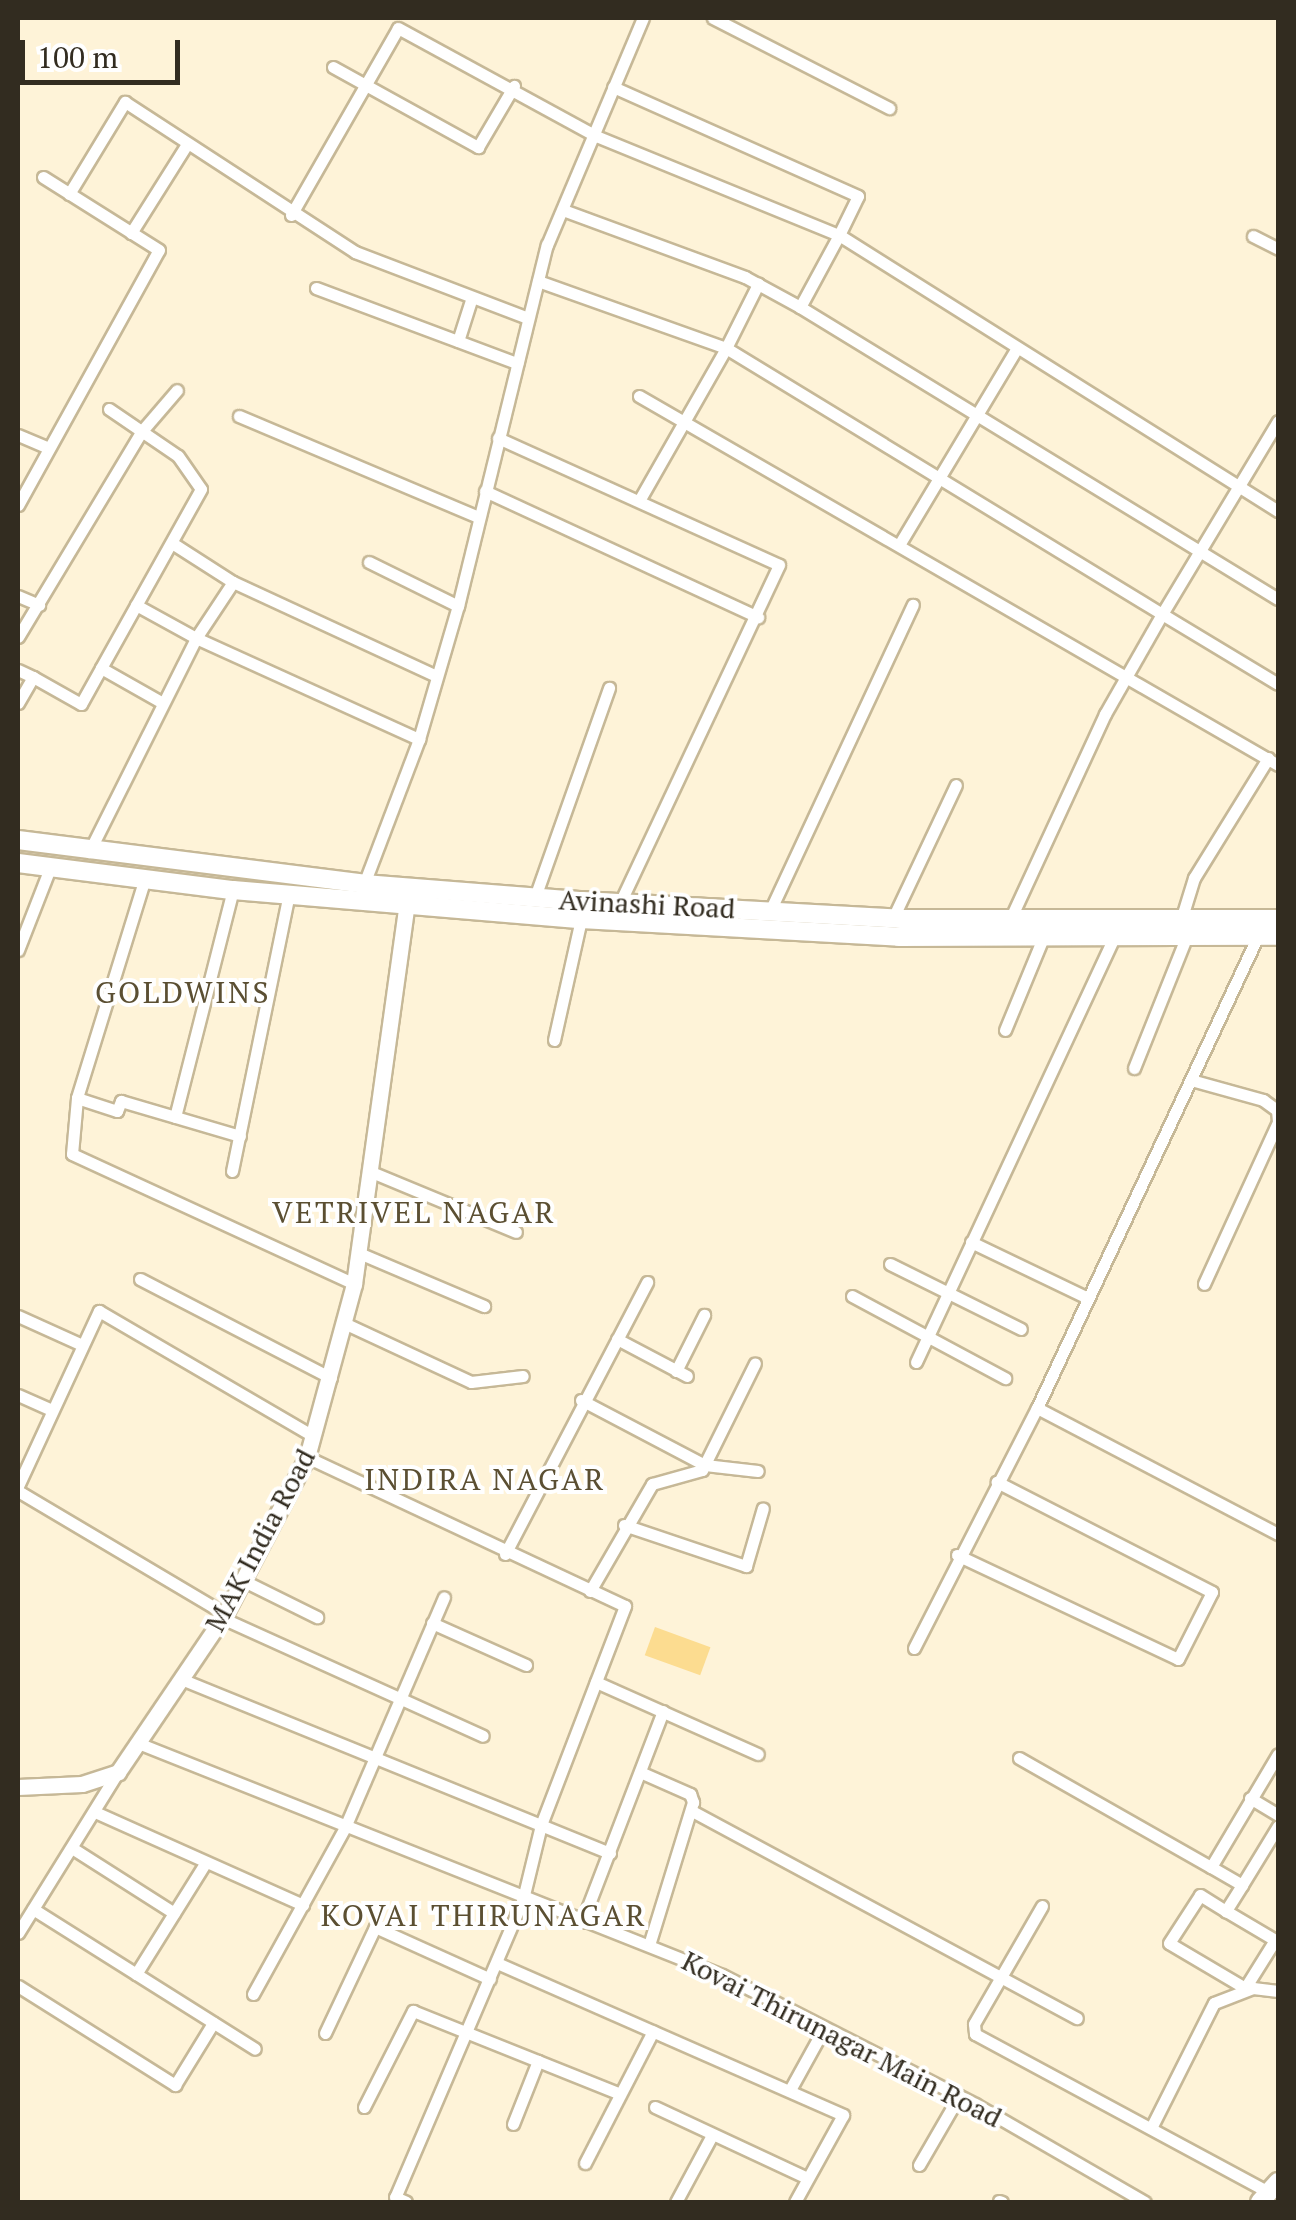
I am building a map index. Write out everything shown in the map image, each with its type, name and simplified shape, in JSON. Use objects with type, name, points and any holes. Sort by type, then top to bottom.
[{"type":"main road","name":"Avinashi Road","points":[[18,840],[364,884],[534,897],[892,918],[1011,917],[1256,938],[1278,936]]},
{"type":"main road","name":"Avinashi Road","points":[[18,862],[407,908],[899,937],[1114,938],[1278,919]]},
{"type":"street","points":[[364,884],[419,739],[458,606],[538,282],[563,210],[643,18]]},
{"type":"street","points":[[713,18],[888,108]]},
{"type":"street","points":[[291,216],[398,28],[514,86],[596,136],[838,235],[1015,351],[1278,512]]},
{"type":"street","points":[[333,67],[478,146],[514,86]]},
{"type":"street","points":[[613,88],[858,196],[800,307]]},
{"type":"street","points":[[69,194],[126,102],[291,216],[355,252],[528,318]]},
{"type":"street","points":[[131,233],[187,144]]},
{"type":"street","points":[[18,505],[158,250],[43,177]]},
{"type":"street","points":[[563,210],[758,284],[1278,599]]},
{"type":"street","points":[[1254,236],[1278,250]]},
{"type":"street","points":[[538,282],[726,348],[1278,684]]},
{"type":"street","points":[[640,499],[688,421],[758,284]]},
{"type":"street","points":[[316,288],[517,363]]},
{"type":"street","points":[[458,341],[472,297]]},
{"type":"street","points":[[899,544],[1015,351]]},
{"type":"street","points":[[18,637],[142,432],[177,390]]},
{"type":"street","points":[[639,396],[1273,762],[1194,878],[1184,929],[1134,1068]]},
{"type":"street","points":[[18,670],[81,704],[201,489],[178,456],[109,409]]},
{"type":"street","points":[[238,416],[478,516]]},
{"type":"street","points":[[1011,917],[1127,676],[1276,430]]},
{"type":"street","points":[[18,435],[48,448]]},
{"type":"street","points":[[498,438],[780,565],[621,901]]},
{"type":"street","points":[[485,491],[758,617]]},
{"type":"street","points":[[172,543],[233,582],[436,676]]},
{"type":"street","points":[[369,562],[458,606]]},
{"type":"street","points":[[90,852],[161,702],[233,582]]},
{"type":"street","points":[[18,596],[39,605]]},
{"type":"street","points":[[136,604],[196,638],[419,739]]},
{"type":"street","points":[[770,911],[912,605]]},
{"type":"street","points":[[101,668],[161,702]]},
{"type":"street","points":[[18,703],[33,677]]},
{"type":"street","points":[[534,897],[609,688]]},
{"type":"street","points":[[892,918],[956,785]]},
{"type":"street","points":[[18,950],[50,868]]},
{"type":"street","points":[[145,878],[77,1098],[72,1154],[354,1284]]},
{"type":"street","name":"MAK India Road","points":[[118,1772],[224,1616],[307,1457],[354,1284],[410,886]]},
{"type":"street","points":[[175,1117],[232,890]]},
{"type":"street","points":[[232,1170],[289,894]]},
{"type":"street","points":[[554,1040],[581,919]]},
{"type":"street","points":[[1004,1030],[1043,938]]},
{"type":"street","points":[[916,1362],[1114,938]]},
{"type":"street","points":[[914,1648],[957,1555],[1037,1408],[1256,938]]},
{"type":"street","points":[[1191,1080],[1263,1100],[1278,1122],[1204,1284]]},
{"type":"street","points":[[77,1098],[116,1111],[121,1101],[240,1136]]},
{"type":"street","points":[[369,1171],[516,1232]]},
{"type":"street","points":[[972,1242],[1088,1298]]},
{"type":"street","points":[[358,1252],[484,1306]]},
{"type":"street","points":[[890,1264],[1020,1328]]},
{"type":"street","points":[[140,1279],[331,1378]]},
{"type":"street","points":[[505,1554],[581,1400],[647,1282]]},
{"type":"street","points":[[852,1296],[1004,1378]]},
{"type":"street","points":[[313,1436],[98,1311],[18,1489],[224,1616],[484,1736]]},
{"type":"street","points":[[617,1339],[682,1373],[704,1315]]},
{"type":"street","points":[[18,1316],[80,1344]]},
{"type":"street","points":[[344,1323],[471,1382],[523,1376]]},
{"type":"street","points":[[590,1591],[624,1525],[652,1484],[705,1465],[755,1364]]},
{"type":"street","points":[[18,1395],[51,1410]]},
{"type":"street","points":[[581,1400],[705,1465],[758,1471]]},
{"type":"street","points":[[1037,1408],[1278,1534]]},
{"type":"street","points":[[307,1457],[505,1554],[625,1606],[541,1825],[523,1898],[469,2032],[395,2197],[406,2202]]},
{"type":"street","points":[[957,1555],[1178,1659],[1212,1592],[997,1482]]},
{"type":"street","points":[[624,1525],[746,1566],[763,1508]]},
{"type":"street","points":[[242,1580],[316,1618]]},
{"type":"street","points":[[254,1994],[345,1827],[370,1756],[444,1598]]},
{"type":"street","points":[[432,1624],[526,1665]]},
{"type":"street","points":[[181,1679],[610,1853]]},
{"type":"street","points":[[596,1682],[758,1754]]},
{"type":"street","points":[[582,1922],[663,1711]]},
{"type":"street","name":"Kovai Thirunagar Main Road","points":[[138,1743],[582,1922],[650,1942],[960,2096],[1145,2202]]},
{"type":"street","points":[[1210,1867],[1278,1754]]},
{"type":"street","points":[[1019,1758],[1242,1885]]},
{"type":"street","points":[[18,1788],[82,1784],[118,1772]]},
{"type":"street","points":[[18,1934],[118,1772]]},
{"type":"street","points":[[640,1772],[690,1794],[692,1811],[650,1942]]},
{"type":"street","points":[[1250,1798],[1278,1814]]},
{"type":"street","points":[[692,1811],[1077,2018]]},
{"type":"street","points":[[94,1812],[303,1905]]},
{"type":"street","points":[[1226,1911],[1278,1826]]},
{"type":"street","points":[[72,1848],[174,1913]]},
{"type":"street","points":[[136,1974],[204,1864]]},
{"type":"street","points":[[1200,1895],[1226,1911],[1275,1940],[1245,1988],[1169,1942],[1200,1895]]},
{"type":"street","points":[[1042,1906],[974,2024],[976,2034],[1269,2192]]},
{"type":"street","points":[[33,1910],[255,2050]]},
{"type":"street","points":[[325,2033],[375,1927],[490,1980]]},
{"type":"street","points":[[497,1963],[791,2088],[843,2116],[795,2202]]},
{"type":"street","points":[[18,1986],[176,2086],[213,2023]]},
{"type":"street","points":[[1151,2128],[1214,2003],[1254,1988],[1278,1991]]},
{"type":"street","points":[[364,2107],[412,2011],[620,2094]]},
{"type":"street","points":[[791,2088],[823,2030]]},
{"type":"street","points":[[585,2163],[654,2031]]},
{"type":"street","points":[[513,2124],[538,2061]]},
{"type":"street","points":[[919,2165],[960,2096]]},
{"type":"street","points":[[655,2107],[711,2137],[807,2178]]},
{"type":"street","points":[[676,2202],[711,2137]]},
{"type":"shaded area","points":[[655,1627],[710,1647],[700,1675],[645,1655]]},
{"type":"district","name":"GOLDWINS","points":[[183,992]]},
{"type":"district","name":"VETRIVEL NAGAR","points":[[414,1212]]},
{"type":"district","name":"INDIRA NAGAR","points":[[485,1479]]},
{"type":"district","name":"KOVAI THIRUNAGAR","points":[[484,1915]]}]
